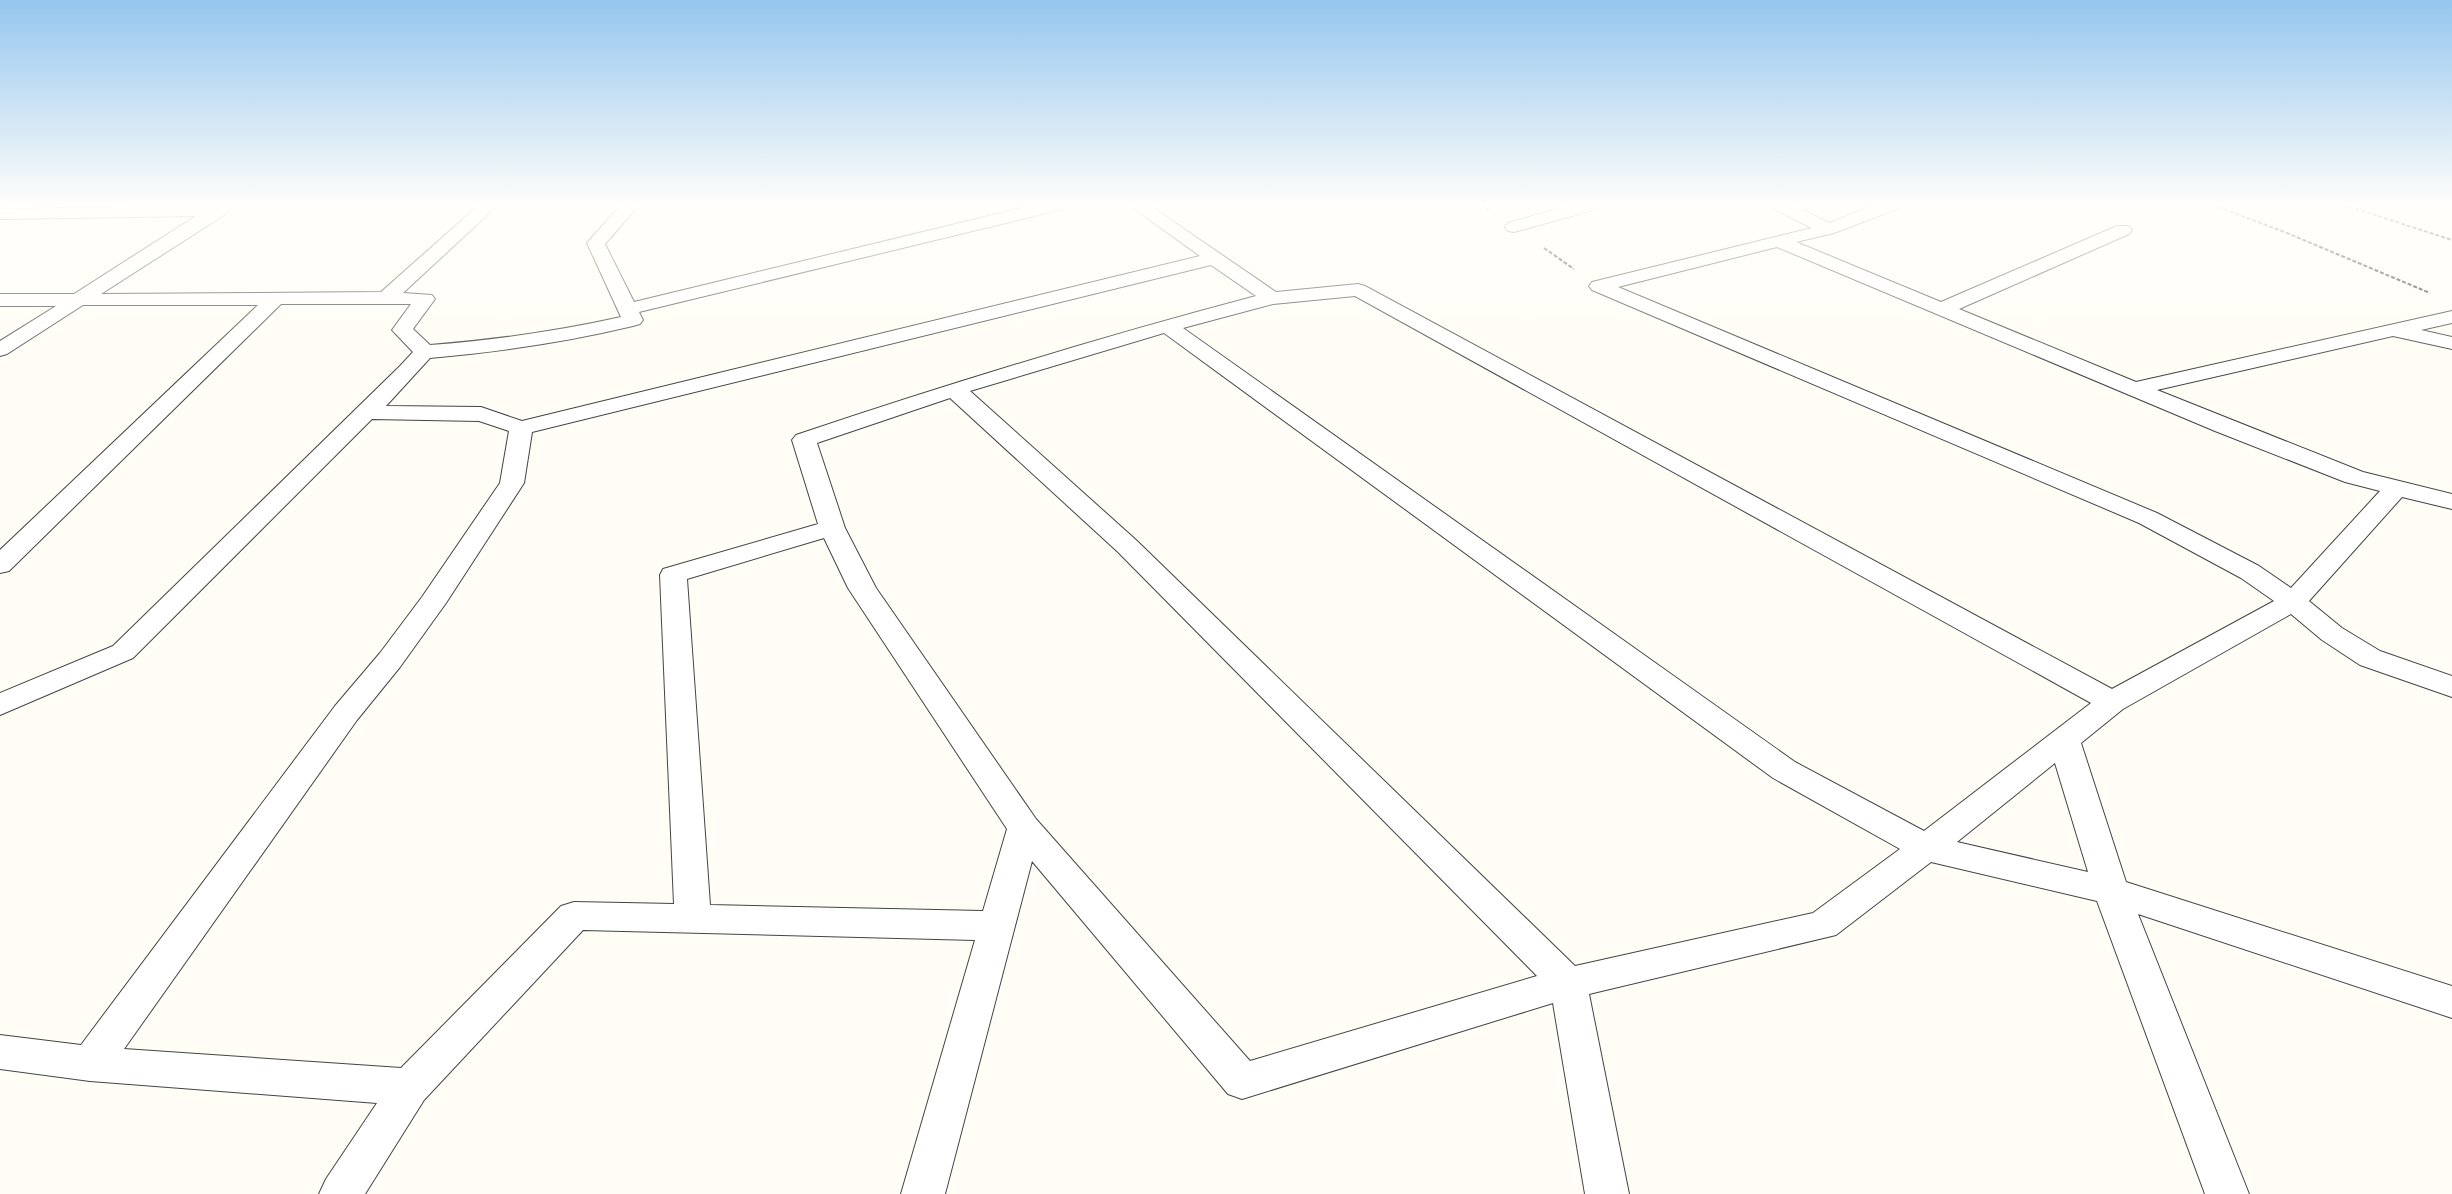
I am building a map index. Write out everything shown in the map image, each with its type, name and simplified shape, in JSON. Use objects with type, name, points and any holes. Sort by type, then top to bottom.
[{"type":"street","points":[[0,350],[138,261]]},
{"type":"street","points":[[386,298],[428,261]]},
{"type":"street","points":[[0,705],[123,652],[408,371],[424,352],[505,345],[569,335],[633,320],[605,261]]},
{"type":"street","points":[[628,309],[827,261]]},
{"type":"street","points":[[366,412],[481,414],[521,428],[1205,261]]},
{"type":"street","points":[[1220,261],[1272,298]]},
{"type":"street","points":[[1703,261],[1599,286],[2148,518],[2250,572],[2293,602],[2332,634],[2370,658],[2452,687]]},
{"type":"street","points":[[1825,261],[2134,389],[2354,477],[2452,502]]},
{"type":"street","points":[[1942,309],[2053,261]]},
{"type":"street","points":[[2112,702],[1358,290],[1272,298],[1166,326],[954,389],[804,440],[832,528],[862,588],[1024,828],[1242,1081],[1568,983],[1823,925],[1926,848],[2112,702],[2293,602],[2396,489]]},
{"type":"street","points":[[0,566],[275,299]]},
{"type":"street","points":[[0,300],[425,299],[402,330],[416,341],[424,352]]},
{"type":"street","points":[[2134,389],[2452,317]]},
{"type":"street","points":[[1166,326],[1784,770],[1926,848],[2111,891],[2452,1002]]},
{"type":"street","points":[[2391,331],[2452,343]]},
{"type":"street","points":[[954,389],[1127,546],[1568,983],[1607,1194]]},
{"type":"street","points":[[90,1064],[346,713],[390,660],[476,539],[512,483],[521,428]]},
{"type":"street","points":[[693,919],[673,575],[832,528]]},
{"type":"street","points":[[2064,739],[2111,891],[2227,1194]]},
{"type":"street","points":[[923,1194],[1024,828]]},
{"type":"street","points":[[341,1194],[410,1087],[574,916],[997,926]]},
{"type":"street","points":[[0,1052],[90,1064],[410,1087]]},
{"type":"path","points":[[2353,261],[2434,295]]}]
